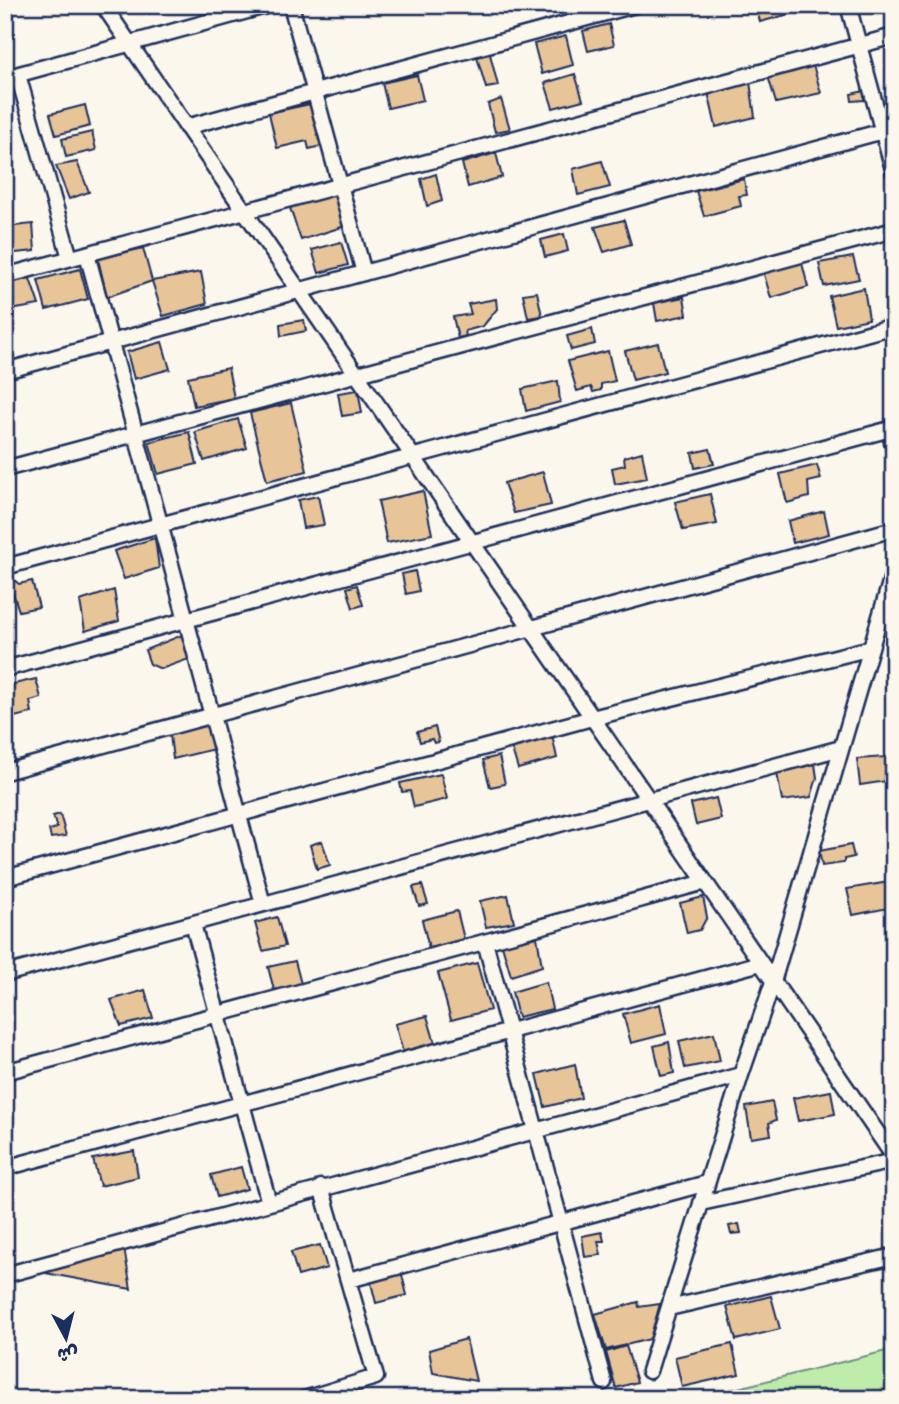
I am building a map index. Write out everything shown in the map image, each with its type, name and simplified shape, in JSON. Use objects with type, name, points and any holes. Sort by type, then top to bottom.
[{"type":"street","points":[[103,5],[894,1159],[701,1203]]},
{"type":"street","points":[[70,258],[12,76],[269,5]]},
{"type":"street","points":[[291,5],[364,272]]},
{"type":"street","points":[[186,127],[635,5]]},
{"type":"street","points":[[848,5],[888,129],[894,173]]},
{"type":"street","points":[[5,276],[894,36]]},
{"type":"street","points":[[5,370],[888,129]]},
{"type":"street","points":[[5,470],[894,230]]},
{"type":"street","points":[[87,254],[263,904]]},
{"type":"street","points":[[5,567],[894,326]]},
{"type":"street","points":[[5,669],[894,428]]},
{"type":"street","points":[[5,772],[894,529]]},
{"type":"street","points":[[649,1371],[741,1075],[774,982],[894,569]]},
{"type":"street","points":[[5,878],[592,718],[871,648]]},
{"type":"street","points":[[5,974],[841,748]]},
{"type":"street","points":[[5,1072],[705,882]]},
{"type":"street","points":[[193,924],[269,1203]]},
{"type":"street","points":[[485,942],[604,1382]]},
{"type":"street","points":[[5,1168],[761,964]]},
{"type":"street","points":[[5,1275],[741,1075]]},
{"type":"street","points":[[349,1280],[707,1183]]},
{"type":"street","points":[[303,1399],[376,1377],[321,1187]]},
{"type":"street","points":[[669,1308],[894,1256]]},
{"type":"green space","points":[[894,1349],[894,1399],[694,1399]]},
{"type":"building","points":[[756,5],[796,5],[797,12],[760,22]]},
{"type":"building","points":[[609,24],[614,45],[588,51],[583,31]]},
{"type":"building","points":[[566,36],[573,65],[542,74],[534,44]]},
{"type":"building","points":[[490,54],[498,86],[486,88],[477,57]]},
{"type":"building","points":[[813,65],[821,93],[776,103],[768,76]]},
{"type":"building","points":[[575,74],[583,100],[553,108],[545,83]]},
{"type":"building","points":[[417,75],[423,100],[388,108],[382,83]]},
{"type":"building","points":[[894,77],[894,106],[887,78]]},
{"type":"building","points":[[750,82],[755,117],[716,127],[708,92]]},
{"type":"building","points":[[864,91],[864,100],[852,101],[851,94]]},
{"type":"building","points":[[501,99],[510,129],[495,132],[488,104]]},
{"type":"building","points":[[310,104],[321,146],[309,149],[307,141],[277,148],[269,113]]},
{"type":"building","points":[[85,105],[90,126],[56,135],[50,114]]},
{"type":"building","points":[[92,132],[96,150],[66,157],[62,139]]},
{"type":"building","points":[[496,153],[502,177],[468,187],[462,163]]},
{"type":"building","points":[[602,161],[610,187],[578,195],[573,169]]},
{"type":"building","points":[[77,162],[89,192],[69,199],[56,166]]},
{"type":"building","points":[[436,174],[442,201],[427,206],[421,179]]},
{"type":"building","points":[[744,179],[747,195],[739,196],[741,206],[704,216],[696,191]]},
{"type":"building","points":[[334,193],[345,226],[301,240],[290,208]]},
{"type":"building","points":[[624,220],[631,244],[604,252],[595,227]]},
{"type":"building","points":[[33,224],[35,251],[5,254],[5,227]]},
{"type":"building","points":[[564,234],[568,251],[545,257],[541,240]]},
{"type":"building","points":[[341,242],[348,265],[319,273],[312,250]]},
{"type":"building","points":[[143,248],[152,281],[107,297],[98,259]]},
{"type":"building","points":[[853,257],[859,279],[824,286],[819,263]]},
{"type":"building","points":[[801,259],[808,287],[771,298],[763,271]]},
{"type":"building","points":[[80,269],[88,299],[46,310],[38,280]]},
{"type":"building","points":[[201,272],[207,304],[163,316],[152,281]]},
{"type":"building","points":[[29,276],[39,305],[5,311],[5,283]]},
{"type":"building","points":[[864,288],[869,319],[836,326],[829,296]]},
{"type":"building","points":[[537,292],[542,316],[528,318],[523,294]]},
{"type":"building","points":[[684,297],[687,315],[657,321],[654,303]]},
{"type":"building","points":[[496,299],[497,309],[483,326],[465,331],[466,336],[458,338],[453,317],[471,314],[468,304]]},
{"type":"building","points":[[304,320],[306,331],[281,336],[280,324]]},
{"type":"building","points":[[592,329],[595,344],[571,350],[567,336]]},
{"type":"building","points":[[162,342],[170,369],[134,379],[127,352]]},
{"type":"building","points":[[658,343],[665,372],[633,380],[625,351]]},
{"type":"building","points":[[608,351],[615,381],[601,384],[601,390],[593,392],[591,387],[577,391],[568,361]]},
{"type":"building","points":[[228,368],[234,398],[194,406],[188,377]]},
{"type":"building","points":[[558,381],[560,402],[526,411],[522,389]]},
{"type":"building","points":[[358,390],[362,413],[342,416],[338,393]]},
{"type":"building","points":[[291,403],[307,471],[267,481],[250,413]]},
{"type":"building","points":[[238,419],[247,448],[204,461],[195,432]]},
{"type":"building","points":[[189,432],[197,464],[158,474],[149,442]]},
{"type":"building","points":[[894,438],[894,467],[889,462],[883,441]]},
{"type":"building","points":[[710,449],[714,464],[695,468],[692,453]]},
{"type":"building","points":[[642,452],[647,478],[615,484],[612,468],[625,465],[624,457]]},
{"type":"building","points":[[817,465],[821,479],[808,482],[809,497],[787,503],[780,474]]},
{"type":"building","points":[[543,472],[551,505],[514,513],[504,483]]},
{"type":"building","points":[[423,491],[432,534],[387,543],[378,501]]},
{"type":"building","points":[[710,494],[717,524],[683,530],[675,502]]},
{"type":"building","points":[[318,496],[324,525],[303,528],[298,500]]},
{"type":"building","points":[[824,511],[829,534],[793,543],[788,521]]},
{"type":"building","points":[[155,538],[159,568],[124,579],[114,551]]},
{"type":"building","points":[[415,571],[419,591],[406,594],[402,574]]},
{"type":"building","points":[[14,580],[19,584],[32,581],[39,607],[19,611],[13,593],[5,591],[5,581]]},
{"type":"building","points":[[357,585],[363,605],[353,608],[347,588]]},
{"type":"building","points":[[114,590],[119,621],[85,631],[80,601]]},
{"type":"building","points":[[182,635],[189,659],[161,669],[150,664],[145,650]]},
{"type":"building","points":[[36,679],[41,698],[30,701],[32,713],[5,719],[5,686]]},
{"type":"building","points":[[208,724],[214,749],[173,759],[169,727]]},
{"type":"building","points":[[435,727],[439,742],[434,743],[432,739],[420,742],[417,732]]},
{"type":"building","points":[[552,735],[557,758],[518,769],[511,746]]},
{"type":"building","points":[[499,756],[505,784],[490,787],[483,760]]},
{"type":"building","points":[[886,757],[887,781],[860,785],[857,759]]},
{"type":"building","points":[[815,764],[817,778],[811,797],[782,801],[777,773]]},
{"type":"building","points":[[441,774],[447,799],[414,807],[410,791],[402,792],[400,783]]},
{"type":"building","points":[[716,798],[721,819],[696,825],[691,804]]},
{"type":"building","points":[[60,814],[66,836],[51,838],[49,830],[57,828],[53,816]]},
{"type":"building","points":[[322,841],[330,865],[317,869],[310,845]]},
{"type":"building","points":[[851,845],[854,857],[844,859],[844,863],[822,866],[819,851]]},
{"type":"building","points":[[889,882],[893,907],[853,915],[847,889]]},
{"type":"building","points":[[422,885],[428,904],[419,906],[413,887]]},
{"type":"building","points":[[508,895],[514,922],[486,927],[480,901]]},
{"type":"building","points":[[703,897],[707,917],[700,930],[687,933],[680,903]]},
{"type":"building","points":[[457,911],[464,939],[429,948],[422,920]]},
{"type":"building","points":[[277,917],[285,946],[263,951],[255,923]]},
{"type":"building","points":[[537,937],[542,966],[511,976],[502,945]]},
{"type":"building","points":[[295,961],[301,984],[274,990],[268,967]]},
{"type":"building","points":[[477,963],[490,1010],[451,1020],[438,973]]},
{"type":"building","points":[[546,982],[552,1009],[518,1017],[512,992]]},
{"type":"building","points":[[145,990],[153,1018],[121,1026],[111,1000]]},
{"type":"building","points":[[660,1004],[666,1034],[631,1043],[623,1014]]},
{"type":"building","points":[[427,1016],[435,1043],[403,1052],[395,1024]]},
{"type":"building","points":[[714,1033],[720,1061],[685,1068],[679,1041]]},
{"type":"building","points":[[669,1042],[674,1073],[661,1076],[654,1046]]},
{"type":"building","points":[[575,1064],[581,1098],[545,1107],[537,1074]]},
{"type":"building","points":[[831,1091],[835,1114],[798,1121],[793,1098]]},
{"type":"building","points":[[772,1102],[776,1120],[769,1123],[771,1135],[751,1138],[746,1107]]},
{"type":"building","points":[[134,1151],[138,1177],[100,1186],[93,1159]]},
{"type":"building","points":[[241,1167],[247,1189],[217,1197],[211,1175]]},
{"type":"building","points":[[739,1224],[741,1233],[731,1234],[729,1226]]},
{"type":"building","points":[[602,1232],[604,1241],[598,1241],[601,1255],[585,1257],[582,1236]]},
{"type":"building","points":[[320,1245],[327,1268],[298,1276],[291,1252]]},
{"type":"building","points":[[124,1248],[131,1289],[40,1272]]},
{"type":"building","points":[[401,1271],[407,1295],[376,1303],[370,1279]]},
{"type":"building","points":[[771,1296],[780,1329],[736,1340],[727,1307]]},
{"type":"building","points":[[638,1302],[639,1307],[660,1304],[650,1339],[606,1350],[595,1314]]},
{"type":"building","points":[[466,1339],[476,1381],[433,1373],[429,1350]]},
{"type":"building","points":[[732,1344],[739,1374],[682,1387],[675,1357]]},
{"type":"building","points":[[626,1346],[637,1382],[616,1388],[606,1352]]}]
